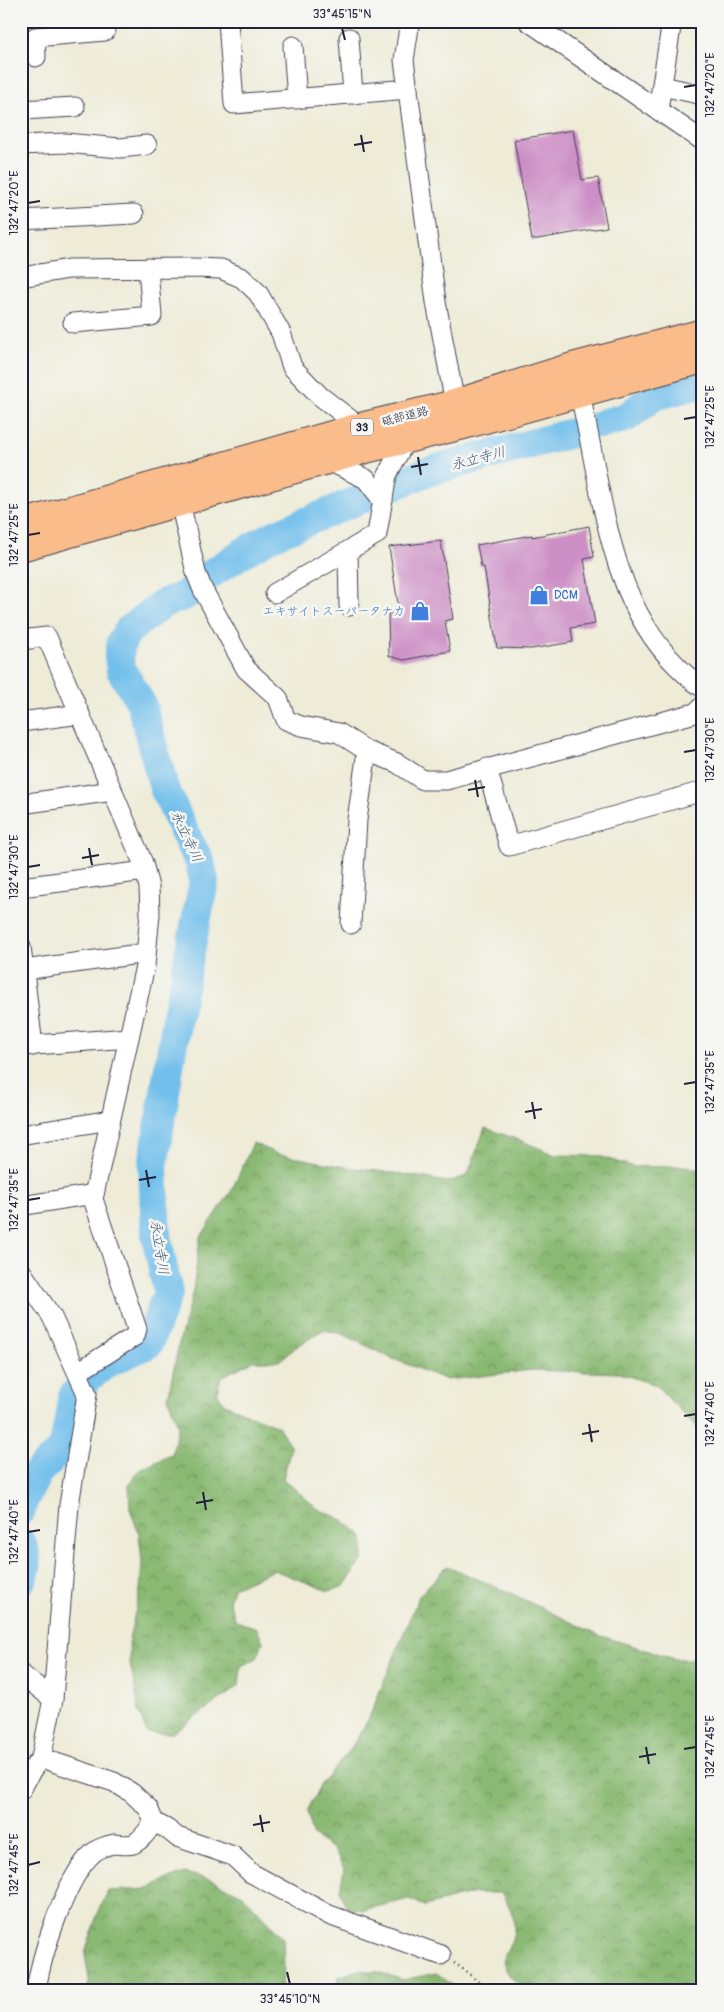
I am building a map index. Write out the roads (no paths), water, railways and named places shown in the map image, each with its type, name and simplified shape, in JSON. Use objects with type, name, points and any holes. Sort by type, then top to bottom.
[{"type":"highway","name":"砥部道路","points":[[21,524],[457,415],[576,380],[703,332]]},
{"type":"highway","name":"砥部道路","points":[[576,380],[703,359]]},
{"type":"highway","name":"砥部道路","points":[[21,547],[327,460],[363,438],[406,439],[457,415]]},
{"type":"street","points":[[36,56],[35,37],[104,31],[104,21]]},
{"type":"street","points":[[228,21],[234,104],[408,89]]},
{"type":"street","points":[[410,21],[404,60],[436,302],[457,415]]},
{"type":"street","points":[[528,21],[703,141]]},
{"type":"street","points":[[658,110],[672,21]]},
{"type":"street","points":[[349,38],[353,94]]},
{"type":"street","points":[[293,46],[297,99]]},
{"type":"street","points":[[662,86],[703,95]]},
{"type":"street","points":[[21,110],[75,105]]},
{"type":"street","points":[[21,145],[65,143],[120,148],[147,145]]},
{"type":"street","points":[[21,220],[134,214]]},
{"type":"street","points":[[21,277],[69,269],[148,268],[221,269],[242,278],[258,293],[281,333],[292,367],[363,438]]},
{"type":"street","points":[[73,323],[152,316],[148,268]]},
{"type":"street","points":[[576,380],[615,558],[636,609],[660,649],[694,683],[703,688]]},
{"type":"street","points":[[275,593],[378,534],[387,475],[406,439]]},
{"type":"street","points":[[327,460],[366,479],[383,500]]},
{"type":"street","points":[[180,502],[199,582],[246,668],[278,698],[286,720],[301,726],[339,733],[367,751],[397,763],[423,780],[446,780],[695,713],[703,706]]},
{"type":"street","points":[[348,552],[349,606]]},
{"type":"street","points":[[21,640],[47,637],[145,871],[149,887],[150,914],[146,953],[93,1199],[137,1329],[135,1336],[82,1381]]},
{"type":"street","points":[[21,722],[80,714]]},
{"type":"street","points":[[351,924],[357,820],[367,751]]},
{"type":"street","points":[[487,768],[509,846],[703,791]]},
{"type":"street","points":[[21,804],[112,791]]},
{"type":"street","points":[[21,887],[145,871]]},
{"type":"street","points":[[21,947],[24,970],[27,1046],[129,1038]]},
{"type":"street","points":[[24,970],[146,953]]},
{"type":"street","points":[[21,1133],[26,1134],[110,1120]]},
{"type":"street","points":[[21,1206],[94,1194]]},
{"type":"street","points":[[21,1271],[52,1317],[82,1381],[69,1505],[53,1699],[42,1758],[31,1771],[21,1790]]},
{"type":"street","points":[[24,1677],[53,1699]]},
{"type":"street","points":[[42,1758],[114,1782],[148,1808],[154,1822],[177,1837],[233,1856],[251,1873],[329,1915],[441,1955]]},
{"type":"street","points":[[36,1991],[39,1971],[59,1909],[82,1865],[93,1852],[112,1844],[132,1845],[144,1837],[154,1822]]},
{"type":"waterway","name":"永立寺川","points":[[602,424],[627,417],[654,396],[703,383]]},
{"type":"waterway","name":"永立寺川","points":[[21,1510],[22,1503],[38,1472],[64,1447],[73,1396],[90,1376],[107,1363],[148,1344],[168,1293],[156,1234],[153,1166],[177,1017],[204,881],[200,862],[164,788],[141,703],[121,670],[119,656],[121,642],[129,630],[162,604],[184,596],[206,577],[272,536],[426,472],[572,433]]},
{"type":"waterway","name":"永立寺川","points":[[21,1543],[27,1562],[21,1580]]},
{"type":"place","name":"DCM","points":[[539,595]]},
{"type":"place","name":"エキサイトスーパータナカ","points":[[420,611]]}]
